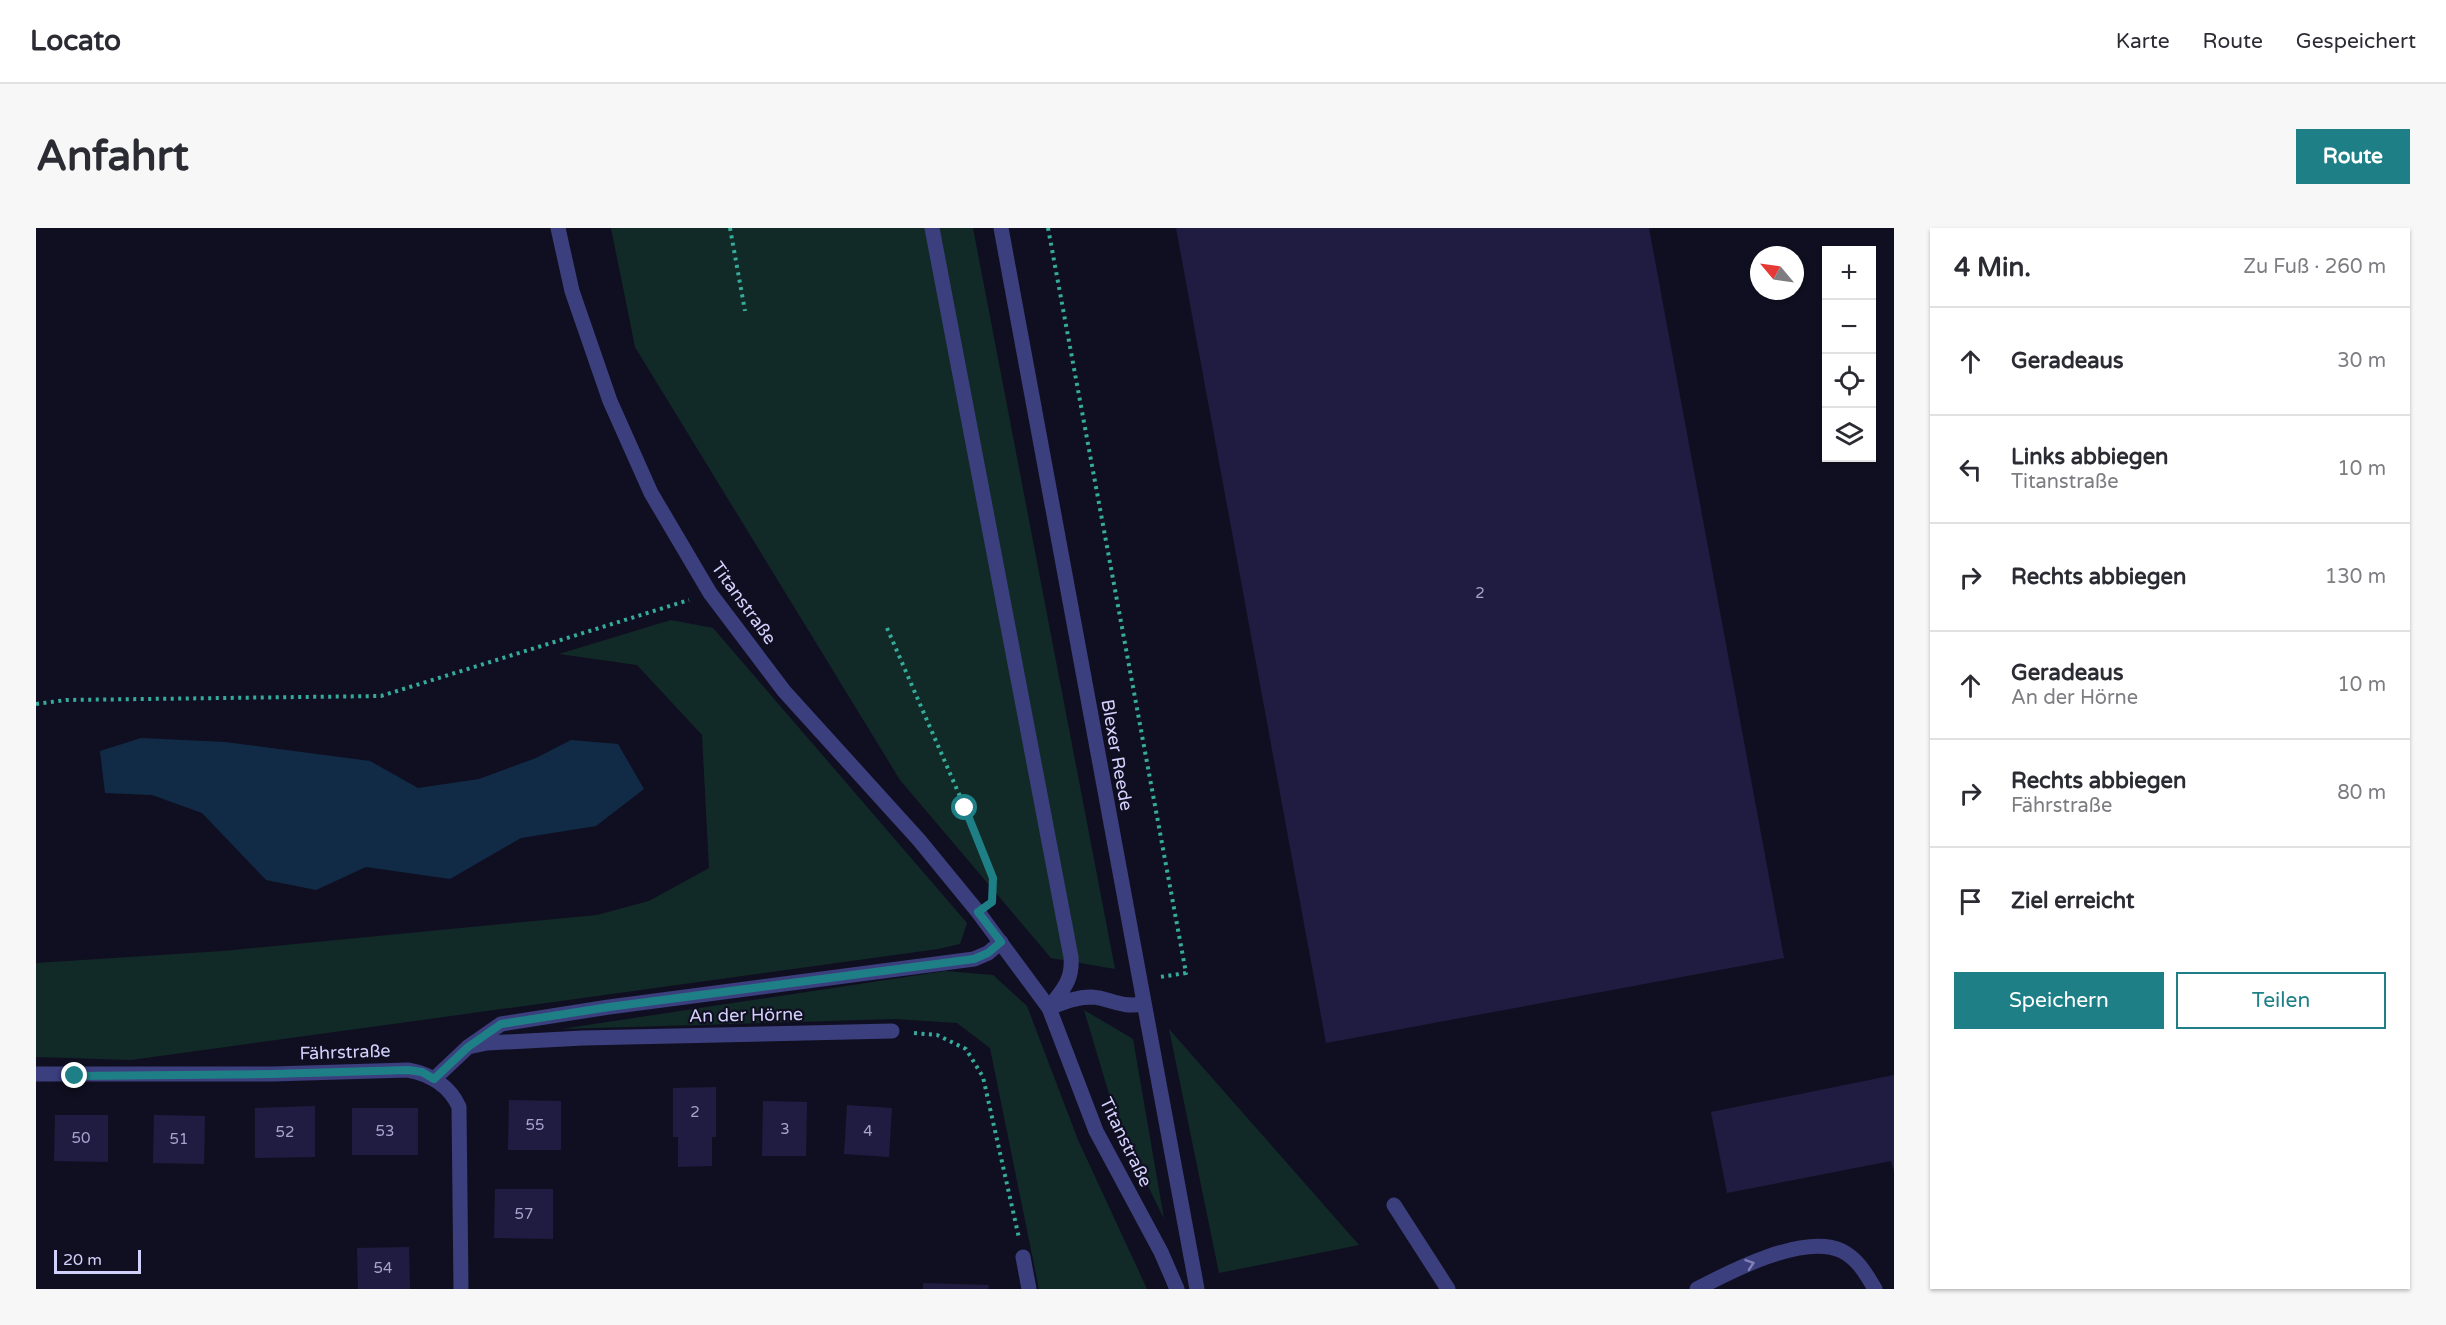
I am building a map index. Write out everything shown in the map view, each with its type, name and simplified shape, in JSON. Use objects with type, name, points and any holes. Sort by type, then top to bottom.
[{"type":"street","name":"Titanstraße","points":[[558,228],[572,291],[610,400],[651,493],[710,593],[784,691],[918,840],[978,912],[1049,1008],[1096,1131],[1161,1252],[1177,1289]]},
{"type":"street","points":[[932,228],[1071,957],[1072,971],[1067,983],[1049,1008]]},
{"type":"street","name":"Blexer Reede","points":[[1001,228],[1138,980],[1184,1210],[1197,1289]]},
{"type":"street","points":[[434,1079],[468,1047],[501,1024],[609,1007],[974,959],[988,953],[1001,942]]},
{"type":"street","points":[[1049,1008],[1075,999],[1092,997],[1128,1006],[1143,1004]]},
{"type":"street","name":"An der Hörne","points":[[468,1047],[487,1043],[583,1038],[892,1031]]},
{"type":"street","name":"Fährstraße","points":[[36,1074],[272,1074],[408,1070],[422,1072],[434,1079],[455,1098],[459,1107],[461,1289]]},
{"type":"street","points":[[1394,1205],[1448,1289]]},
{"type":"street","points":[[1697,1289],[1733,1270],[1786,1251],[1815,1247],[1840,1251],[1858,1263],[1875,1289]]},
{"type":"street","points":[[1023,1257],[1029,1289]]},
{"type":"path","points":[[730,228],[745,312]]},
{"type":"path","points":[[1048,228],[1186,973],[1138,980]]},
{"type":"path","points":[[36,704],[66,700],[381,696],[710,593]]},
{"type":"path","points":[[887,628],[993,878],[992,902],[978,912]]},
{"type":"path","points":[[892,1031],[937,1035],[966,1049],[983,1077],[1023,1257]]},
{"type":"green space","points":[[611,228],[973,228],[1115,969],[1051,958],[900,780],[635,347]]},
{"type":"green space","points":[[671,620],[713,628],[967,923],[960,944],[938,949],[131,1060],[36,1057],[36,963],[223,951],[597,915],[649,901],[709,868],[702,735],[637,665],[559,654]]},
{"type":"green space","points":[[945,971],[993,975],[1027,1006],[1078,1140],[1147,1289],[1039,1289],[990,1048],[957,1023],[895,1019],[561,1029]]},
{"type":"green space","points":[[1084,1010],[1133,1039],[1164,1219],[1118,1124]]},
{"type":"green space","points":[[1169,1029],[1359,1245],[1219,1273]]},
{"type":"water","points":[[141,738],[225,742],[370,761],[418,788],[479,779],[536,758],[571,740],[618,744],[644,789],[596,826],[521,838],[450,879],[366,867],[316,890],[266,880],[202,813],[152,795],[105,793],[100,751]]},
{"type":"building","points":[[1176,228],[1649,228],[1784,958],[1326,1043]]},
{"type":"building","points":[[1894,1075],[1894,1172],[1891,1161],[1727,1193],[1711,1112]]},
{"type":"building","points":[[716,1087],[716,1137],[712,1137],[712,1166],[678,1167],[678,1137],[673,1137],[673,1088]]},
{"type":"building","points":[[509,1100],[561,1101],[561,1150],[508,1150]]},
{"type":"building","points":[[763,1101],[807,1102],[806,1156],[762,1156]]},
{"type":"building","points":[[847,1105],[892,1108],[889,1157],[844,1154]]},
{"type":"building","points":[[315,1106],[315,1157],[255,1158],[255,1108]]},
{"type":"building","points":[[352,1108],[418,1108],[418,1155],[352,1155]]},
{"type":"building","points":[[55,1115],[108,1115],[108,1162],[54,1161]]},
{"type":"building","points":[[154,1115],[205,1116],[204,1164],[153,1163]]},
{"type":"building","points":[[495,1189],[553,1189],[553,1239],[494,1238]]},
{"type":"building","points":[[409,1247],[410,1289],[358,1289],[357,1248]]},
{"type":"building","points":[[923,1283],[989,1285],[988,1289],[923,1289]]},
{"type":"route","points":[[75,1076],[408,1070],[422,1072],[434,1079],[447,1064],[501,1024],[609,1007],[974,959],[988,953],[1001,942],[978,912],[992,902],[993,878],[965,808]]}]
